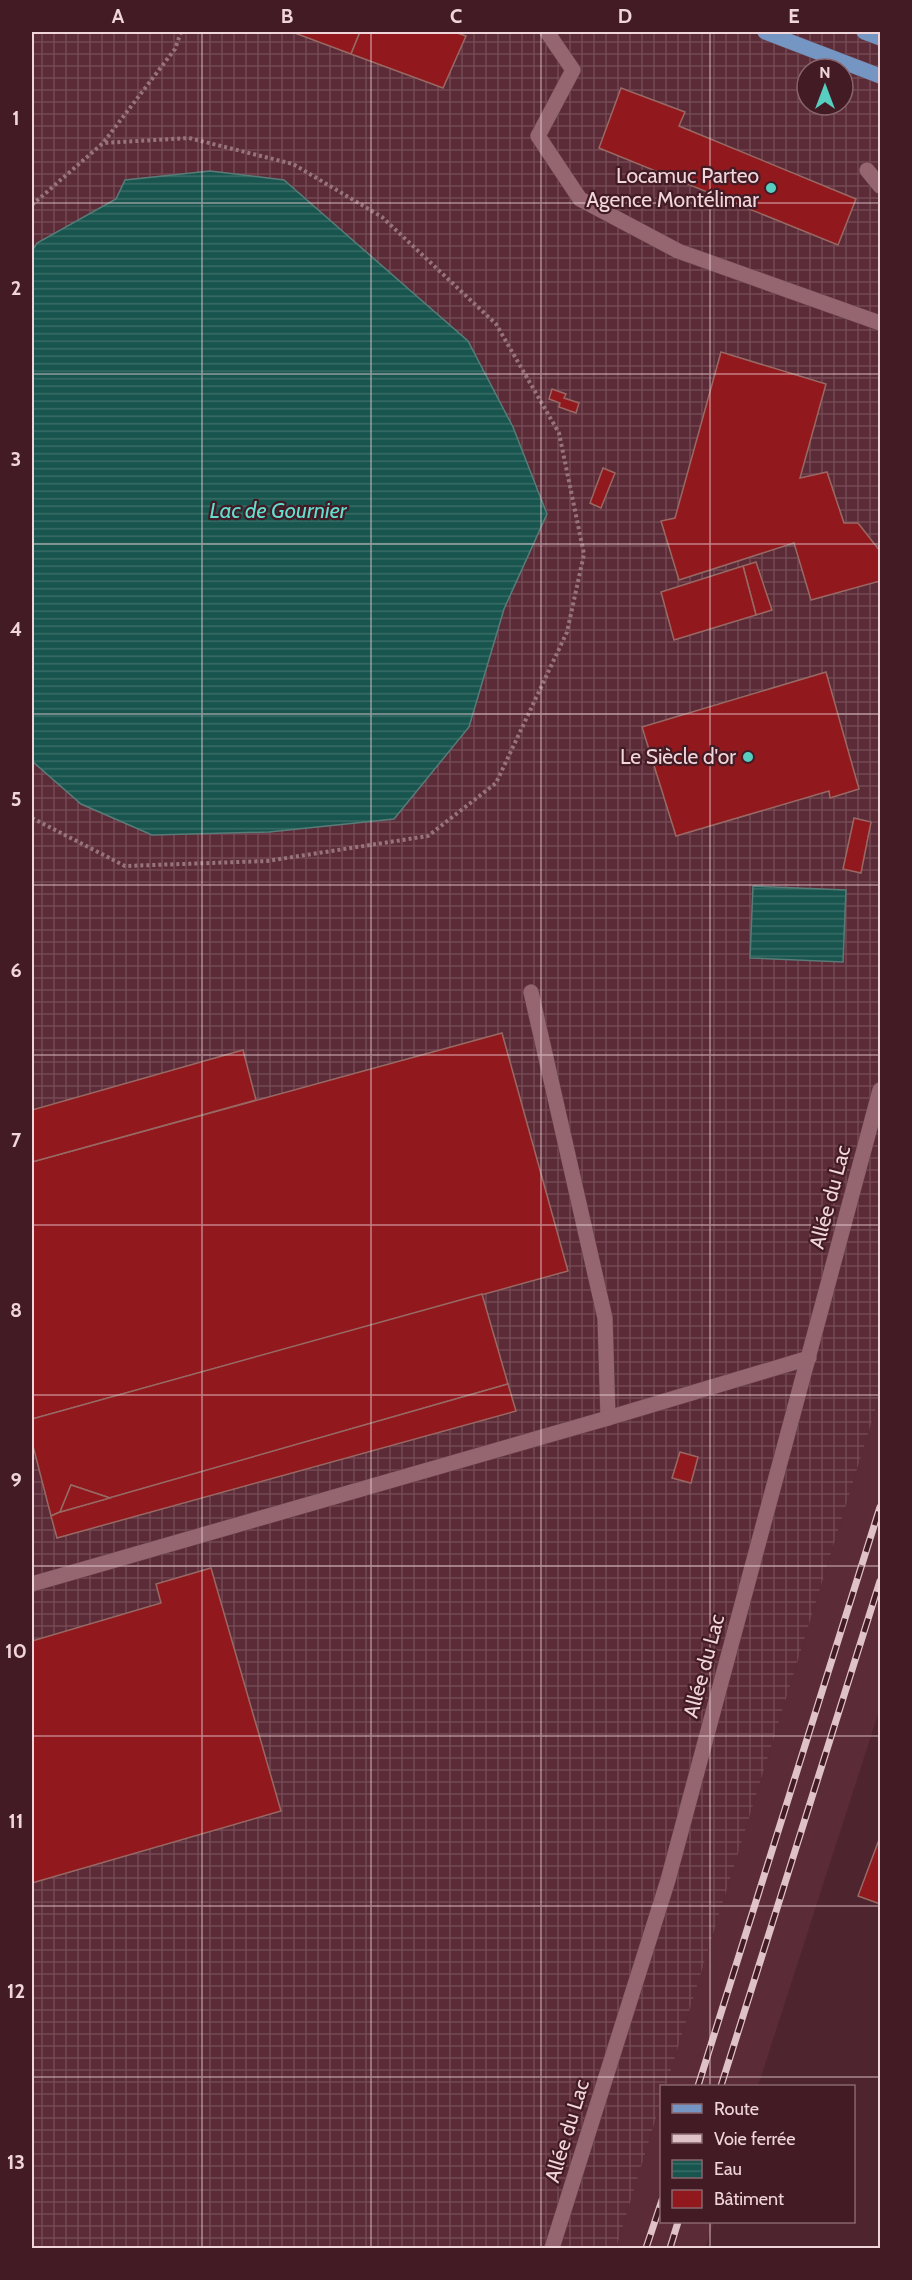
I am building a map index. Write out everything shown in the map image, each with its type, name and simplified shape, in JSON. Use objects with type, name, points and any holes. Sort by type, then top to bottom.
[{"type":"main road","points":[[765,32],[880,76]]},
{"type":"main road","points":[[864,32],[880,38]]},
{"type":"street","points":[[547,32],[573,70],[538,136],[580,200],[678,251],[880,323]]},
{"type":"street","points":[[867,170],[880,186]]},
{"type":"street","points":[[531,992],[605,1318],[608,1418]]},
{"type":"street","name":"Allée du Lac","points":[[552,2248],[668,1880],[880,1090]]},
{"type":"street","points":[[32,1584],[808,1358]]},
{"type":"path","points":[[32,205],[103,143],[175,49],[181,32]]},
{"type":"path","points":[[32,818],[125,866],[267,861],[428,837],[496,783],[567,632],[584,554],[559,433],[496,324],[382,217],[293,164],[189,138],[103,143]]},
{"type":"shaded area","points":[[32,32],[880,32],[880,1395],[666,2085],[660,2085],[660,2105],[616,2248],[32,2248]]},
{"type":"shaded area","points":[[880,1395],[880,1708],[758,2085],[666,2085]]},
{"type":"shaded area","points":[[660,2105],[660,2223],[714,2223],[705,2248],[616,2248]]},
{"type":"water","name":"Lac de Gournier","points":[[210,171],[284,180],[468,341],[513,427],[547,514],[504,609],[469,727],[394,819],[269,832],[152,835],[81,804],[32,761],[32,251],[37,243],[116,199],[125,180]]},
{"type":"water","points":[[753,886],[846,890],[843,962],[750,958]]},
{"type":"building","points":[[292,32],[360,32],[351,54]]},
{"type":"building","points":[[360,32],[454,32],[466,36],[443,88],[351,54]]},
{"type":"building","points":[[621,88],[685,112],[679,126],[856,199],[838,245],[599,148]]},
{"type":"building","points":[[721,352],[826,384],[800,478],[827,472],[844,523],[858,523],[880,551],[880,581],[811,600],[794,543],[679,580],[661,521],[675,518]]},
{"type":"building","points":[[552,389],[566,394],[564,398],[579,403],[576,413],[559,407],[560,403],[549,399]]},
{"type":"building","points":[[603,468],[615,473],[601,508],[590,503]]},
{"type":"building","points":[[756,562],[772,610],[756,615],[743,566]]},
{"type":"building","points":[[743,566],[756,615],[674,640],[661,592]]},
{"type":"building","points":[[826,672],[859,789],[830,798],[829,791],[676,836],[642,727]]},
{"type":"building","points":[[854,818],[871,822],[861,873],[843,869]]},
{"type":"building","points":[[502,1033],[568,1271],[32,1419],[32,1162]]},
{"type":"building","points":[[243,1050],[256,1100],[32,1162],[32,1110]]},
{"type":"building","points":[[482,1294],[508,1384],[110,1498],[71,1485],[60,1512],[51,1516],[32,1442],[32,1419]]},
{"type":"building","points":[[508,1384],[516,1411],[57,1538],[51,1516],[60,1512]]},
{"type":"building","points":[[680,1452],[698,1457],[691,1483],[672,1478]]},
{"type":"building","points":[[71,1485],[110,1498],[60,1512]]},
{"type":"building","points":[[211,1568],[281,1811],[32,1883],[32,1641],[161,1603],[156,1584]]},
{"type":"building","points":[[880,1837],[880,1904],[858,1896]]},
{"type":"railway","points":[[698,2085],[880,1507]]},
{"type":"railway","points":[[721,2085],[880,1581]]},
{"type":"railway","points":[[646,2248],[660,2206]]},
{"type":"railway","points":[[670,2248],[678,2223]]},
{"type":"place","name":"Locamuc Parteo Agence Montélimar","points":[[771,188]]},
{"type":"place","name":"Le Siècle d'or","points":[[748,757]]}]
